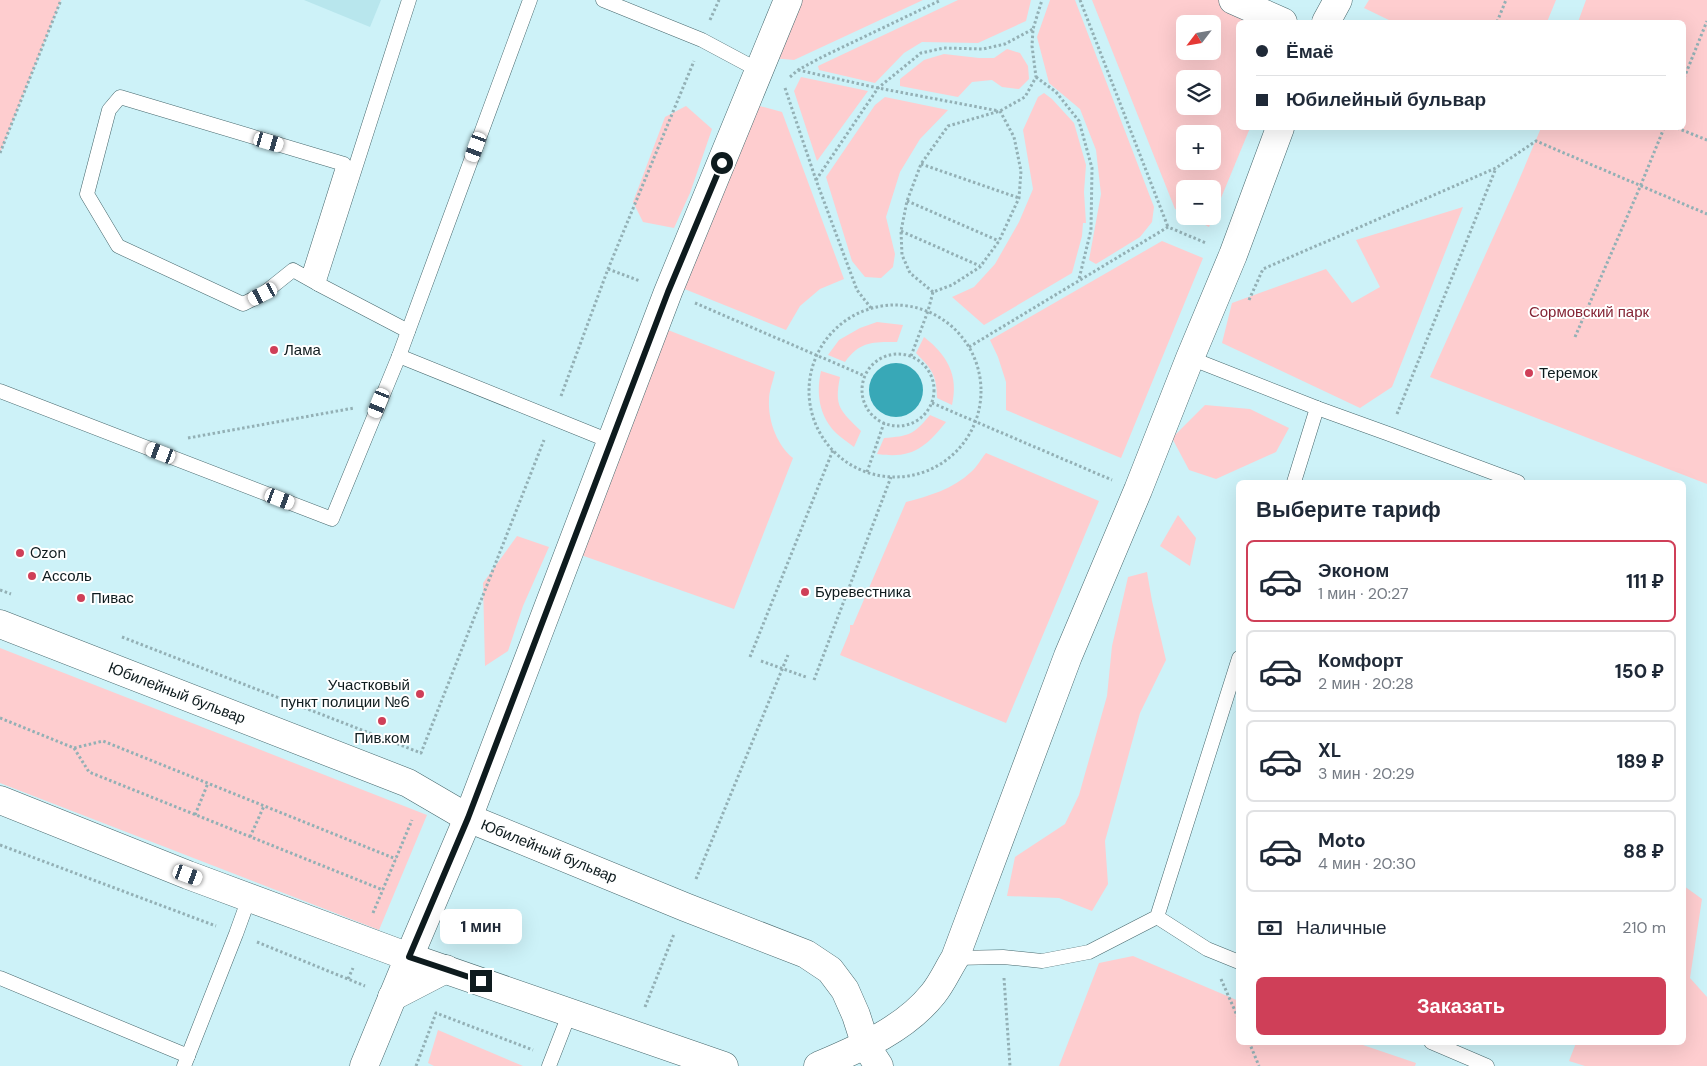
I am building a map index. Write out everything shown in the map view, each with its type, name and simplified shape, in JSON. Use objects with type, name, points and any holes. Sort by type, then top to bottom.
[{"type":"street","points":[[364,1066],[468,818],[668,292],[772,77],[788,0]]},
{"type":"street","points":[[1233,0],[1278,20]]},
{"type":"street","points":[[1327,20],[1338,0]]},
{"type":"street","points":[[818,1066],[872,1056],[934,993],[955,958],[1061,674],[1233,255],[1279,130]]},
{"type":"street","name":"Юбилейный бульвар","points":[[0,624],[408,783],[468,818],[685,907],[806,954],[830,970],[845,990],[872,1056]]},
{"type":"street","points":[[0,800],[179,872],[409,957],[724,1066]]},
{"type":"street","points":[[392,997],[446,969]]},
{"type":"lane","points":[[313,281],[409,0]]},
{"type":"lane","points":[[0,391],[332,519],[399,356],[530,0]]},
{"type":"lane","points":[[603,0],[702,40],[772,77]]},
{"type":"lane","points":[[313,281],[344,164],[120,97],[109,110],[87,194],[118,246],[243,304],[263,294],[294,270],[313,281],[408,331]]},
{"type":"lane","points":[[399,356],[612,442]]},
{"type":"lane","points":[[1190,358],[1317,408],[1513,480]]},
{"type":"lane","points":[[1295,480],[1317,408]]},
{"type":"lane","points":[[955,958],[1003,957],[1042,961],[1089,952],[1157,917],[1236,667]]},
{"type":"lane","points":[[0,978],[186,1061],[249,898]]},
{"type":"lane","points":[[1157,917],[1207,949],[1236,961]]},
{"type":"lane","points":[[550,1062],[570,1012]]},
{"type":"lane","points":[[1438,1045],[1487,1066]]},
{"type":"path","points":[[0,153],[61,0]]},
{"type":"path","points":[[119,636],[421,752],[552,418],[608,269],[719,0]]},
{"type":"path","points":[[871,308],[858,290],[816,180],[772,77],[798,70],[941,0]]},
{"type":"path","points":[[933,292],[910,273],[902,255],[902,231],[906,202],[921,164],[948,126],[1000,111],[1025,97],[1036,77],[1032,46],[1034,29],[1042,0]]},
{"type":"path","points":[[1080,0],[1168,227],[1263,269]]},
{"type":"path","points":[[1498,20],[1506,0]]},
{"type":"path","points":[[1686,73],[1707,21]]},
{"type":"path","points":[[816,180],[878,88],[921,53],[944,48],[983,49],[1005,44],[1034,29]]},
{"type":"path","points":[[798,70],[878,88],[1000,111]]},
{"type":"path","points":[[1036,77],[1056,92],[1079,121],[1092,168],[1091,230],[1078,280]]},
{"type":"path","points":[[933,292],[952,285],[980,267],[999,241],[1019,198],[1021,171],[1014,137],[1000,111]]},
{"type":"path","points":[[1575,336],[1663,130]]},
{"type":"path","points":[[1682,130],[1707,140]]},
{"type":"path","points":[[1248,302],[1263,269],[1496,168],[1536,141],[1707,214]]},
{"type":"path","points":[[921,164],[1019,198]]},
{"type":"path","points":[[1389,434],[1496,168]]},
{"type":"path","points":[[906,202],[999,241]]},
{"type":"path","points":[[969,346],[1168,227]]},
{"type":"path","points":[[902,231],[980,267]]},
{"type":"path","points":[[608,269],[668,292],[865,376]]},
{"type":"path","points":[[911,356],[933,292]]},
{"type":"path","points":[[891,304],[911,306],[928,311],[955,328],[969,346],[981,380],[981,398],[975,422],[969,435],[956,452],[937,466],[914,475],[891,477],[867,472],[844,460],[825,441],[813,418],[808,397],[810,374],[816,354],[830,334],[842,323],[848,318],[871,308],[891,304]]},
{"type":"path","points":[[889,355],[911,356],[920,361],[932,378],[934,389],[932,403],[928,411],[920,419],[908,425],[896,426],[884,423],[874,417],[867,408],[863,398],[862,387],[865,376],[871,366],[889,355]]},
{"type":"path","points":[[144,446],[379,403]]},
{"type":"path","points":[[932,403],[1138,490]]},
{"type":"path","points":[[867,472],[884,423]]},
{"type":"path","points":[[750,657],[833,450]]},
{"type":"path","points":[[814,680],[891,477]]},
{"type":"path","points":[[0,590],[18,597]]},
{"type":"path","points":[[694,886],[788,655]]},
{"type":"path","points":[[761,661],[806,677]]},
{"type":"path","points":[[0,718],[74,748],[103,741],[396,859]]},
{"type":"path","points":[[74,748],[89,772],[383,890]]},
{"type":"path","points":[[195,815],[208,783]]},
{"type":"path","points":[[250,837],[264,806]]},
{"type":"path","points":[[370,921],[414,816]]},
{"type":"path","points":[[0,844],[236,934],[368,987]]},
{"type":"path","points":[[648,1000],[676,930]]},
{"type":"path","points":[[1207,949],[1236,1013]]},
{"type":"path","points":[[1003,957],[1010,1066]]},
{"type":"path","points":[[416,1066],[436,1013],[550,1062]]},
{"type":"path","points":[[1249,1045],[1259,1066]]},
{"type":"shaded area","points":[[304,0],[381,0],[370,27]]},
{"type":"green space","points":[[0,0],[61,0],[0,153]]},
{"type":"green space","points":[[793,0],[923,0],[794,60],[772,58]]},
{"type":"green space","points":[[958,0],[1031,0],[1026,21],[978,43],[922,42],[904,53],[875,83],[819,70],[818,66]]},
{"type":"green space","points":[[1050,0],[1075,0],[1154,207],[1152,222],[1140,237],[1096,264],[1089,260],[1101,194],[1096,150],[1080,109],[1049,83],[1037,37]]},
{"type":"green space","points":[[1092,0],[1222,0],[1267,20],[1236,20],[1236,130],[1249,130],[1221,198],[1221,180],[1176,180],[1175,209]]},
{"type":"green space","points":[[1369,0],[1556,0],[1548,20],[1389,20],[1364,8]]},
{"type":"green space","name":"Сормовский парк","points":[[1586,0],[1707,0],[1707,484],[1430,377],[1540,130],[1686,130],[1686,20],[1579,20]]},
{"type":"green space","points":[[1007,49],[1020,53],[1028,66],[1029,79],[1019,89],[1002,87],[992,80],[972,82],[958,97],[900,86],[900,79],[924,60],[944,54],[994,58]]},
{"type":"green space","points":[[801,77],[868,91],[817,161],[794,91]]},
{"type":"green space","points":[[1044,93],[1074,123],[1086,165],[1084,192],[1086,223],[1083,223],[1082,236],[1072,273],[984,325],[952,297],[974,287],[995,264],[1019,222],[1033,189],[1023,130],[1038,97]]},
{"type":"green space","points":[[885,97],[948,110],[920,139],[900,172],[886,217],[895,254],[893,267],[881,278],[865,277],[852,261],[826,177],[875,105]]},
{"type":"green space","points":[[756,105],[782,112],[844,279],[820,289],[800,306],[786,330],[677,286]]},
{"type":"green space","points":[[686,106],[712,129],[690,193],[674,228],[643,222],[633,202],[665,117]]},
{"type":"green space","points":[[1463,207],[1392,387],[1360,408],[1222,343],[1232,303],[1326,269],[1352,303],[1380,287],[1356,240]]},
{"type":"green space","points":[[1162,241],[1203,258],[1121,458],[1006,410],[1006,382],[990,340]]},
{"type":"green space","points":[[877,322],[903,325],[897,342],[881,342],[862,346],[845,362],[828,355],[839,340],[860,328]]},
{"type":"green space","points":[[668,330],[775,372],[769,397],[770,416],[778,439],[787,453],[793,458],[734,609],[578,554]]},
{"type":"green space","points":[[924,337],[939,351],[949,366],[954,384],[952,405],[937,398],[933,373],[916,353]]},
{"type":"green space","points":[[821,371],[840,377],[838,402],[844,413],[861,431],[854,447],[836,433],[822,412],[819,396]]},
{"type":"green space","points":[[1205,405],[1250,409],[1289,428],[1276,452],[1216,479],[1189,470],[1172,438]]},
{"type":"green space","points":[[930,415],[946,422],[924,445],[917,450],[900,455],[877,454],[884,438],[905,435],[915,431]]},
{"type":"green space","points":[[986,453],[1099,501],[1006,723],[840,655],[850,631],[850,625],[853,625],[906,502],[932,494],[956,483],[973,470]]},
{"type":"green space","points":[[1178,515],[1196,538],[1190,566],[1160,546]]},
{"type":"green space","points":[[517,536],[549,547],[523,606],[508,651],[485,666],[483,583]]},
{"type":"green space","points":[[1147,572],[1166,660],[1140,713],[1105,841],[1108,884],[1092,911],[1059,898],[1007,896],[1015,857],[1065,824],[1079,795],[1107,696],[1112,646],[1128,577]]},
{"type":"green space","points":[[0,648],[427,815],[379,930],[0,783]]},
{"type":"green space","points":[[1686,887],[1702,899],[1690,978],[1707,997],[1707,1066],[1585,1066],[1569,1061],[1575,1045],[1686,1045]]},
{"type":"green space","points":[[1133,956],[1236,1000],[1236,1045],[1363,1045],[1416,1063],[1415,1066],[1059,1066],[1099,963]]},
{"type":"green space","points":[[438,1030],[523,1066],[434,1066],[428,1063]]},
{"type":"water","points":[[896,363],[906,365],[915,371],[921,380],[923,390],[921,400],[915,409],[906,415],[896,417],[886,415],[877,409],[871,400],[869,390],[871,380],[877,371],[886,365]]},
{"type":"place","name":"Лама","points":[[274,350]]},
{"type":"place","name":"Теремок","points":[[1529,373]]},
{"type":"place","name":"Ozon","points":[[20,553]]},
{"type":"place","name":"Ассоль","points":[[32,576]]},
{"type":"place","name":"Буревестника","points":[[805,592]]},
{"type":"place","name":"Пивас","points":[[81,598]]},
{"type":"place","name":"Участковый пункт полиции №6","points":[[420,694]]},
{"type":"place","name":"Пив.ком","points":[[382,721]]},
{"type":"route","points":[[481,981],[409,957],[468,818],[668,292],[722,163]]}]
